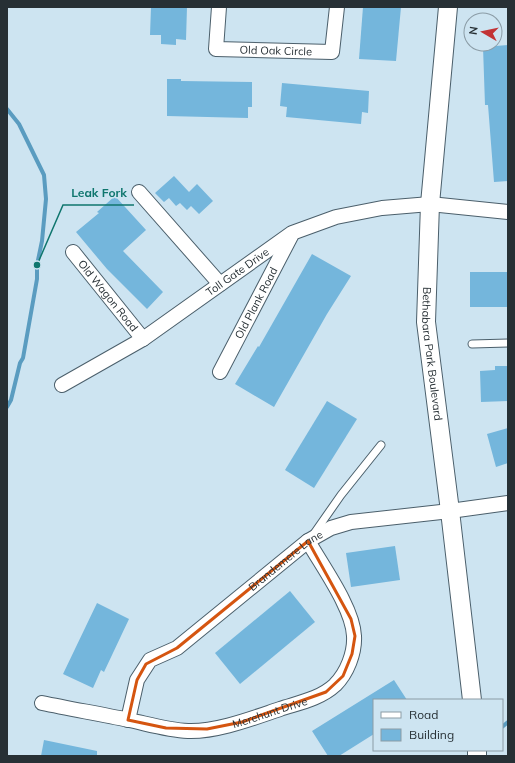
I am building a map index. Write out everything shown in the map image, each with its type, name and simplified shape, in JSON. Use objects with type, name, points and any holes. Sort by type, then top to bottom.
[{"type":"street","name":"Old Oak Circle","points":[[219,7],[216,49],[332,52],[336,7]]},
{"type":"street","name":"Bethabara Park Boulevard","points":[[448,7],[430,204],[426,322],[472,699]]},
{"type":"street","points":[[139,192],[220,284]]},
{"type":"street","name":"Toll Gate Drive","points":[[62,385],[143,339],[292,234],[336,217],[382,208],[430,204],[508,212]]},
{"type":"street","name":"Old Plank Road","points":[[220,372],[292,234]]},
{"type":"street","name":"Old Wagon Road","points":[[73,252],[143,339]]},
{"type":"street","name":"Brandemere Lane","points":[[128,720],[139,674],[150,660],[177,648],[308,541],[331,528],[351,522],[508,503]]},
{"type":"street","name":"Merehunt Drive","points":[[42,703],[190,731],[242,722],[310,700],[326,692],[343,676],[349,665],[354,636],[351,619],[341,598],[308,541]]},
{"type":"lane","points":[[472,344],[508,344]]},
{"type":"lane","points":[[308,541],[341,495],[381,445]]},
{"type":"highlighted area","points":[[308,541],[351,619],[355,636],[352,654],[343,676],[326,692],[242,722],[207,729],[166,728],[128,720],[137,680],[146,664],[177,648]]},
{"type":"building","points":[[151,7],[187,7],[186,40],[176,39],[176,45],[161,44],[161,35],[150,35]]},
{"type":"building","points":[[363,7],[401,7],[396,61],[359,59]]},
{"type":"building","points":[[503,45],[508,45],[508,181],[494,182],[488,105],[485,105],[483,52],[503,52]]},
{"type":"building","points":[[167,79],[181,79],[181,81],[252,82],[252,107],[248,107],[248,118],[167,116]]},
{"type":"building","points":[[282,83],[369,91],[368,113],[362,112],[361,124],[286,117],[287,107],[280,106]]},
{"type":"building","points":[[174,176],[189,192],[197,184],[213,201],[199,214],[191,206],[187,210],[180,203],[176,206],[169,198],[164,202],[155,193]]},
{"type":"building","points":[[115,196],[146,230],[123,251],[163,292],[147,309],[107,269],[76,232],[99,213],[97,212]]},
{"type":"building","points":[[312,254],[351,276],[327,314],[274,407],[235,384],[258,346],[259,347]]},
{"type":"building","points":[[470,272],[508,272],[508,307],[470,307]]},
{"type":"building","points":[[495,366],[508,366],[508,401],[481,402],[480,371],[495,370]]},
{"type":"building","points":[[327,401],[357,419],[314,488],[285,470]]},
{"type":"building","points":[[508,428],[508,463],[496,467],[487,434]]},
{"type":"building","points":[[395,546],[400,580],[351,587],[346,553]]},
{"type":"building","points":[[290,591],[315,622],[240,684],[215,653]]},
{"type":"building","points":[[97,603],[129,619],[104,672],[101,670],[93,688],[63,674]]},
{"type":"building","points":[[394,680],[406,699],[373,699],[373,735],[339,756],[328,756],[312,731]]},
{"type":"building","points":[[44,740],[97,751],[97,756],[41,756]]},
{"type":"waterway","points":[[7,109],[19,124],[44,175],[46,199],[42,241],[37,265],[37,279],[23,358],[20,363],[11,400],[7,407]]},
{"type":"waterway","points":[[503,726],[508,722]]},
{"type":"place","name":"Leak Fork","points":[[37,265]]}]
